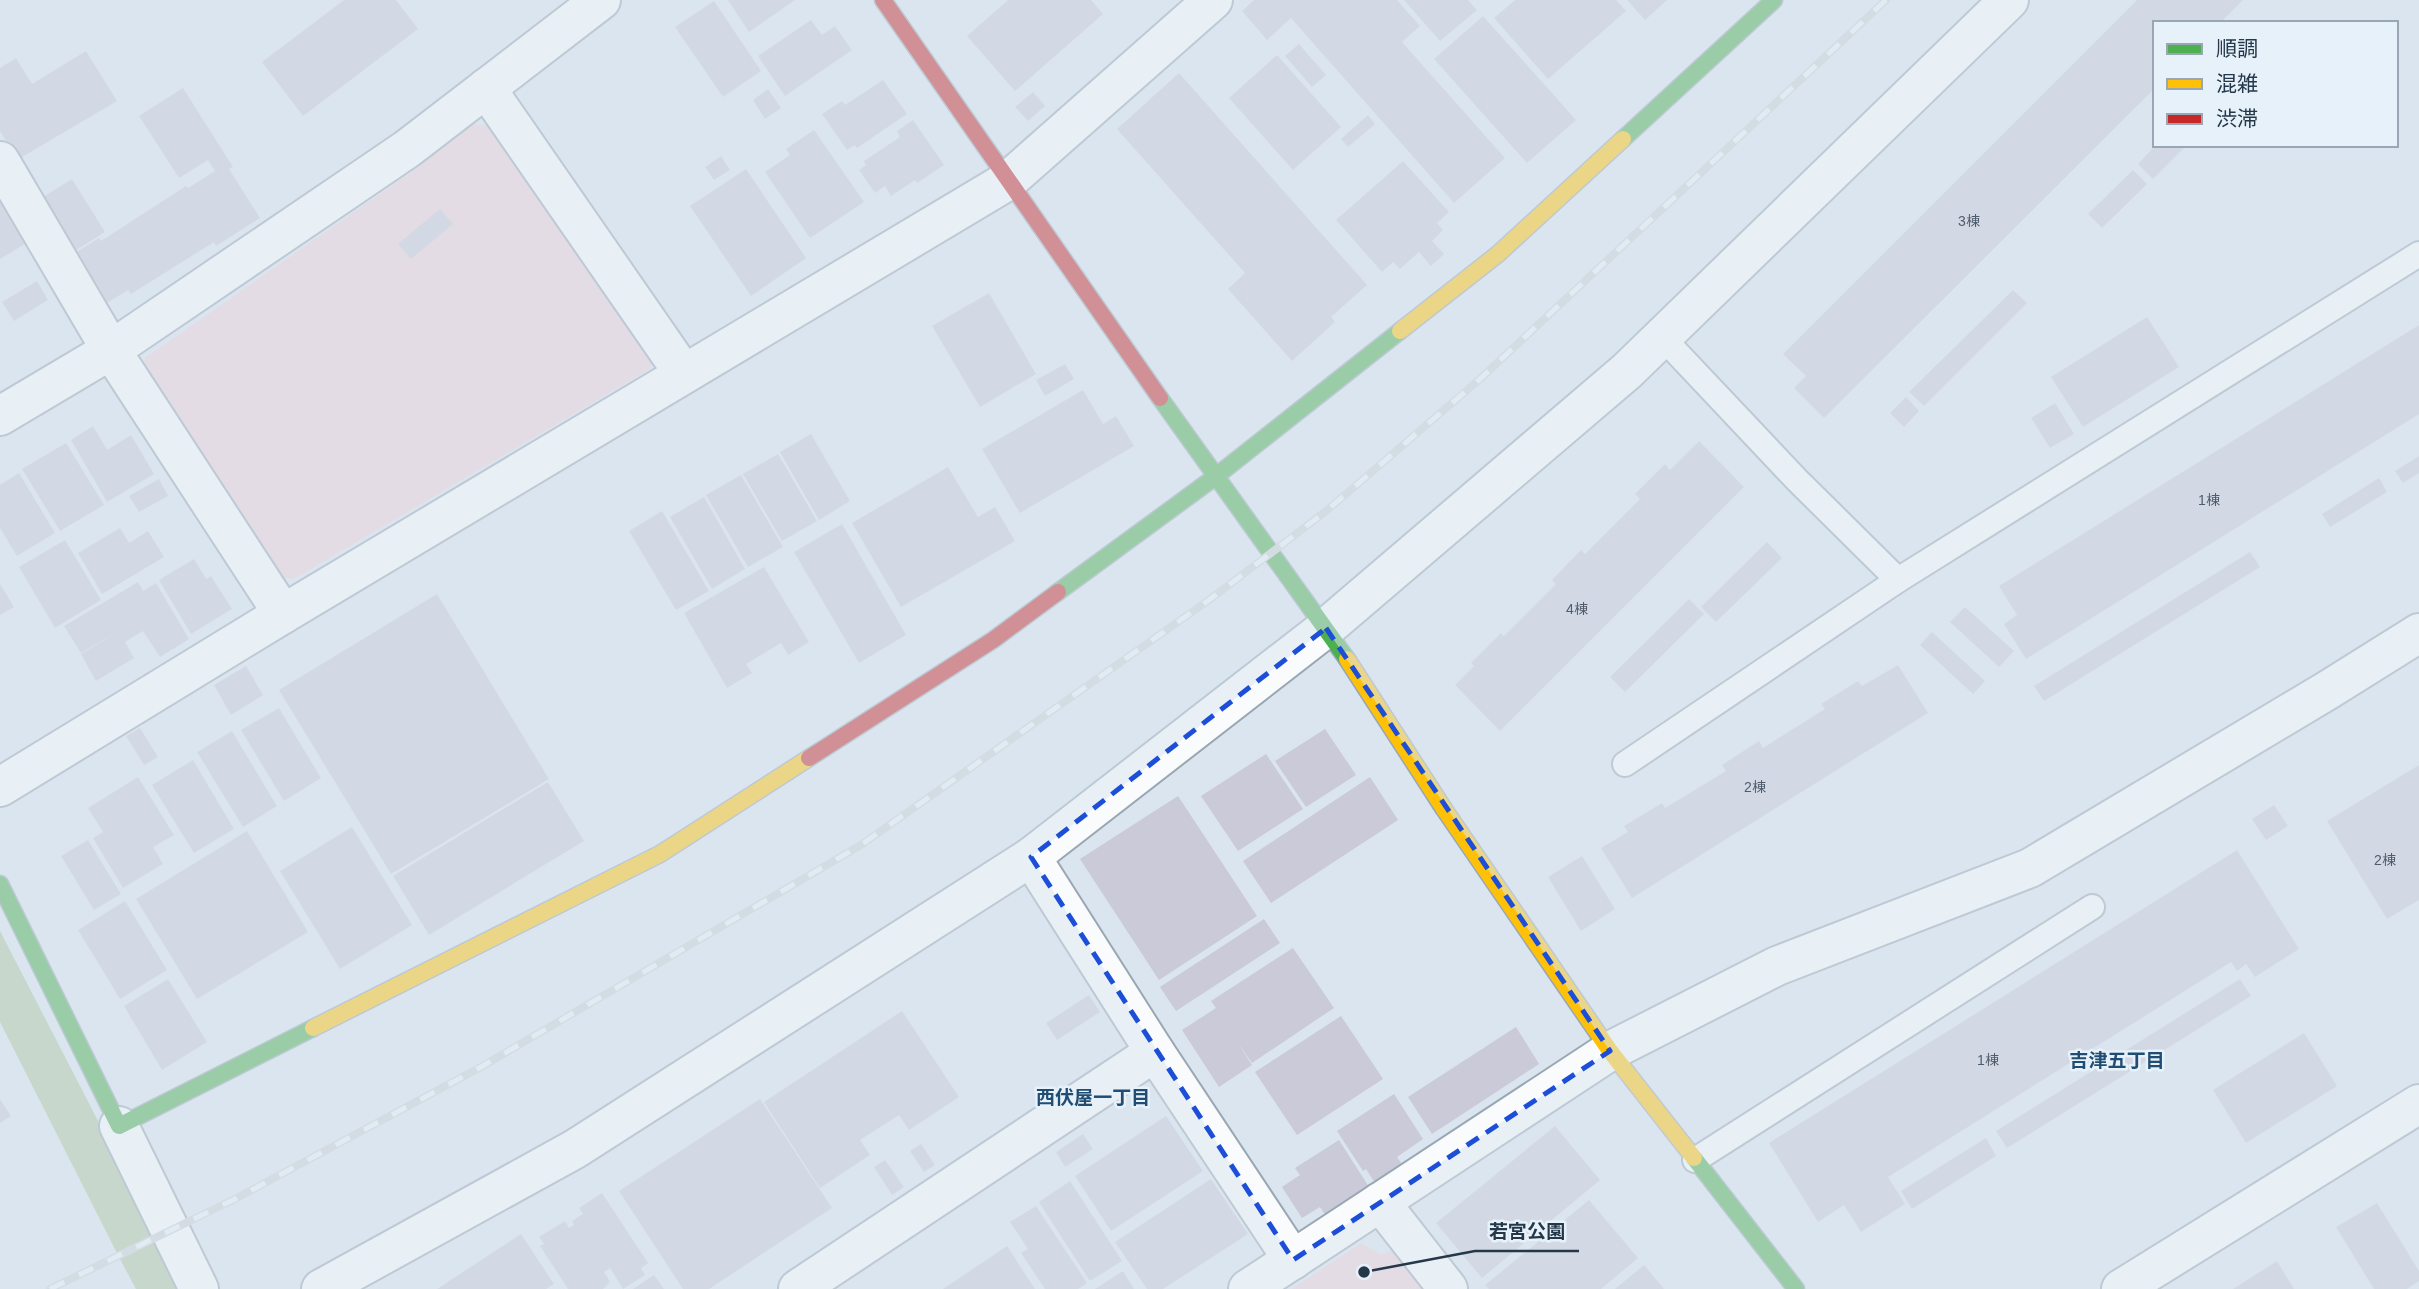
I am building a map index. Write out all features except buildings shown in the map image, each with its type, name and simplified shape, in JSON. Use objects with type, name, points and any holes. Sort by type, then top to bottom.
[{"type":"street","points":[[0,416],[111,350],[407,149],[601,0]]},
{"type":"street","points":[[883,0],[1215,477],[1326,628],[1444,809],[1610,1051],[1796,1289]]},
{"type":"street","points":[[0,787],[283,614],[1009,180],[1213,0]]},
{"type":"street","points":[[119,1126],[660,854],[993,640],[1215,477],[1498,254],[1774,0]]},
{"type":"street","points":[[321,1289],[575,1149],[1031,858],[1326,628],[1627,371],[2009,0]]},
{"type":"street","points":[[486,88],[684,374]]},
{"type":"street","points":[[0,161],[111,350],[283,614]]},
{"type":"street","points":[[1248,1289],[1610,1051],[1777,967],[2030,868],[2419,633]]},
{"type":"street","points":[[1031,858],[1293,1260]]},
{"type":"street","points":[[0,884],[199,1289]]},
{"type":"street","points":[[798,1289],[1155,1052]]},
{"type":"street","points":[[2121,1289],[2419,1104]]},
{"type":"street","points":[[1380,1202],[1448,1289]]},
{"type":"lane","points":[[1625,764],[1898,580],[2419,254]]},
{"type":"lane","points":[[1662,337],[1797,480],[1898,580]]},
{"type":"lane","points":[[1695,1160],[2092,907]]},
{"type":"highlighted area","points":[[1326,628],[1610,1051],[1293,1260],[1031,857]]},
{"type":"shaded area","points":[[469,124],[494,126],[655,353],[650,369],[294,579],[275,577],[143,371],[145,358],[421,165]]},
{"type":"shaded area","points":[[0,931],[160,1241],[182,1289],[136,1289],[121,1261],[0,1022]]},
{"type":"shaded area","points":[[1361,1243],[1381,1255],[1393,1250],[1424,1289],[1292,1289]]},
{"type":"railway","points":[[50,1289],[235,1199],[481,1067],[861,845],[1209,600],[1325,512],[1480,379],[1886,0]]},
{"type":"traffic: fast","points":[[1623,139],[1774,0]]},
{"type":"traffic: fast","points":[[1058,592],[1215,477],[1400,331]]},
{"type":"traffic: fast","points":[[1160,398],[1347,659]]},
{"type":"traffic: fast","points":[[0,884],[119,1126],[313,1028]]},
{"type":"traffic: fast","points":[[1694,1158],[1796,1289]]},
{"type":"traffic: slow","points":[[1400,331],[1498,254],[1623,139]]},
{"type":"traffic: slow","points":[[1347,659],[1444,809],[1610,1051],[1694,1158]]},
{"type":"traffic: slow","points":[[313,1028],[660,854],[809,758]]},
{"type":"traffic: jam","points":[[883,0],[1160,398]]},
{"type":"traffic: jam","points":[[809,758],[993,640],[1058,592]]},
{"type":"place","name":"若宮公園","points":[[1364,1272]]},
{"type":"district","name":"吉津五丁目","points":[[2117,1060]]},
{"type":"district","name":"西伏屋一丁目","points":[[1093,1097]]}]
